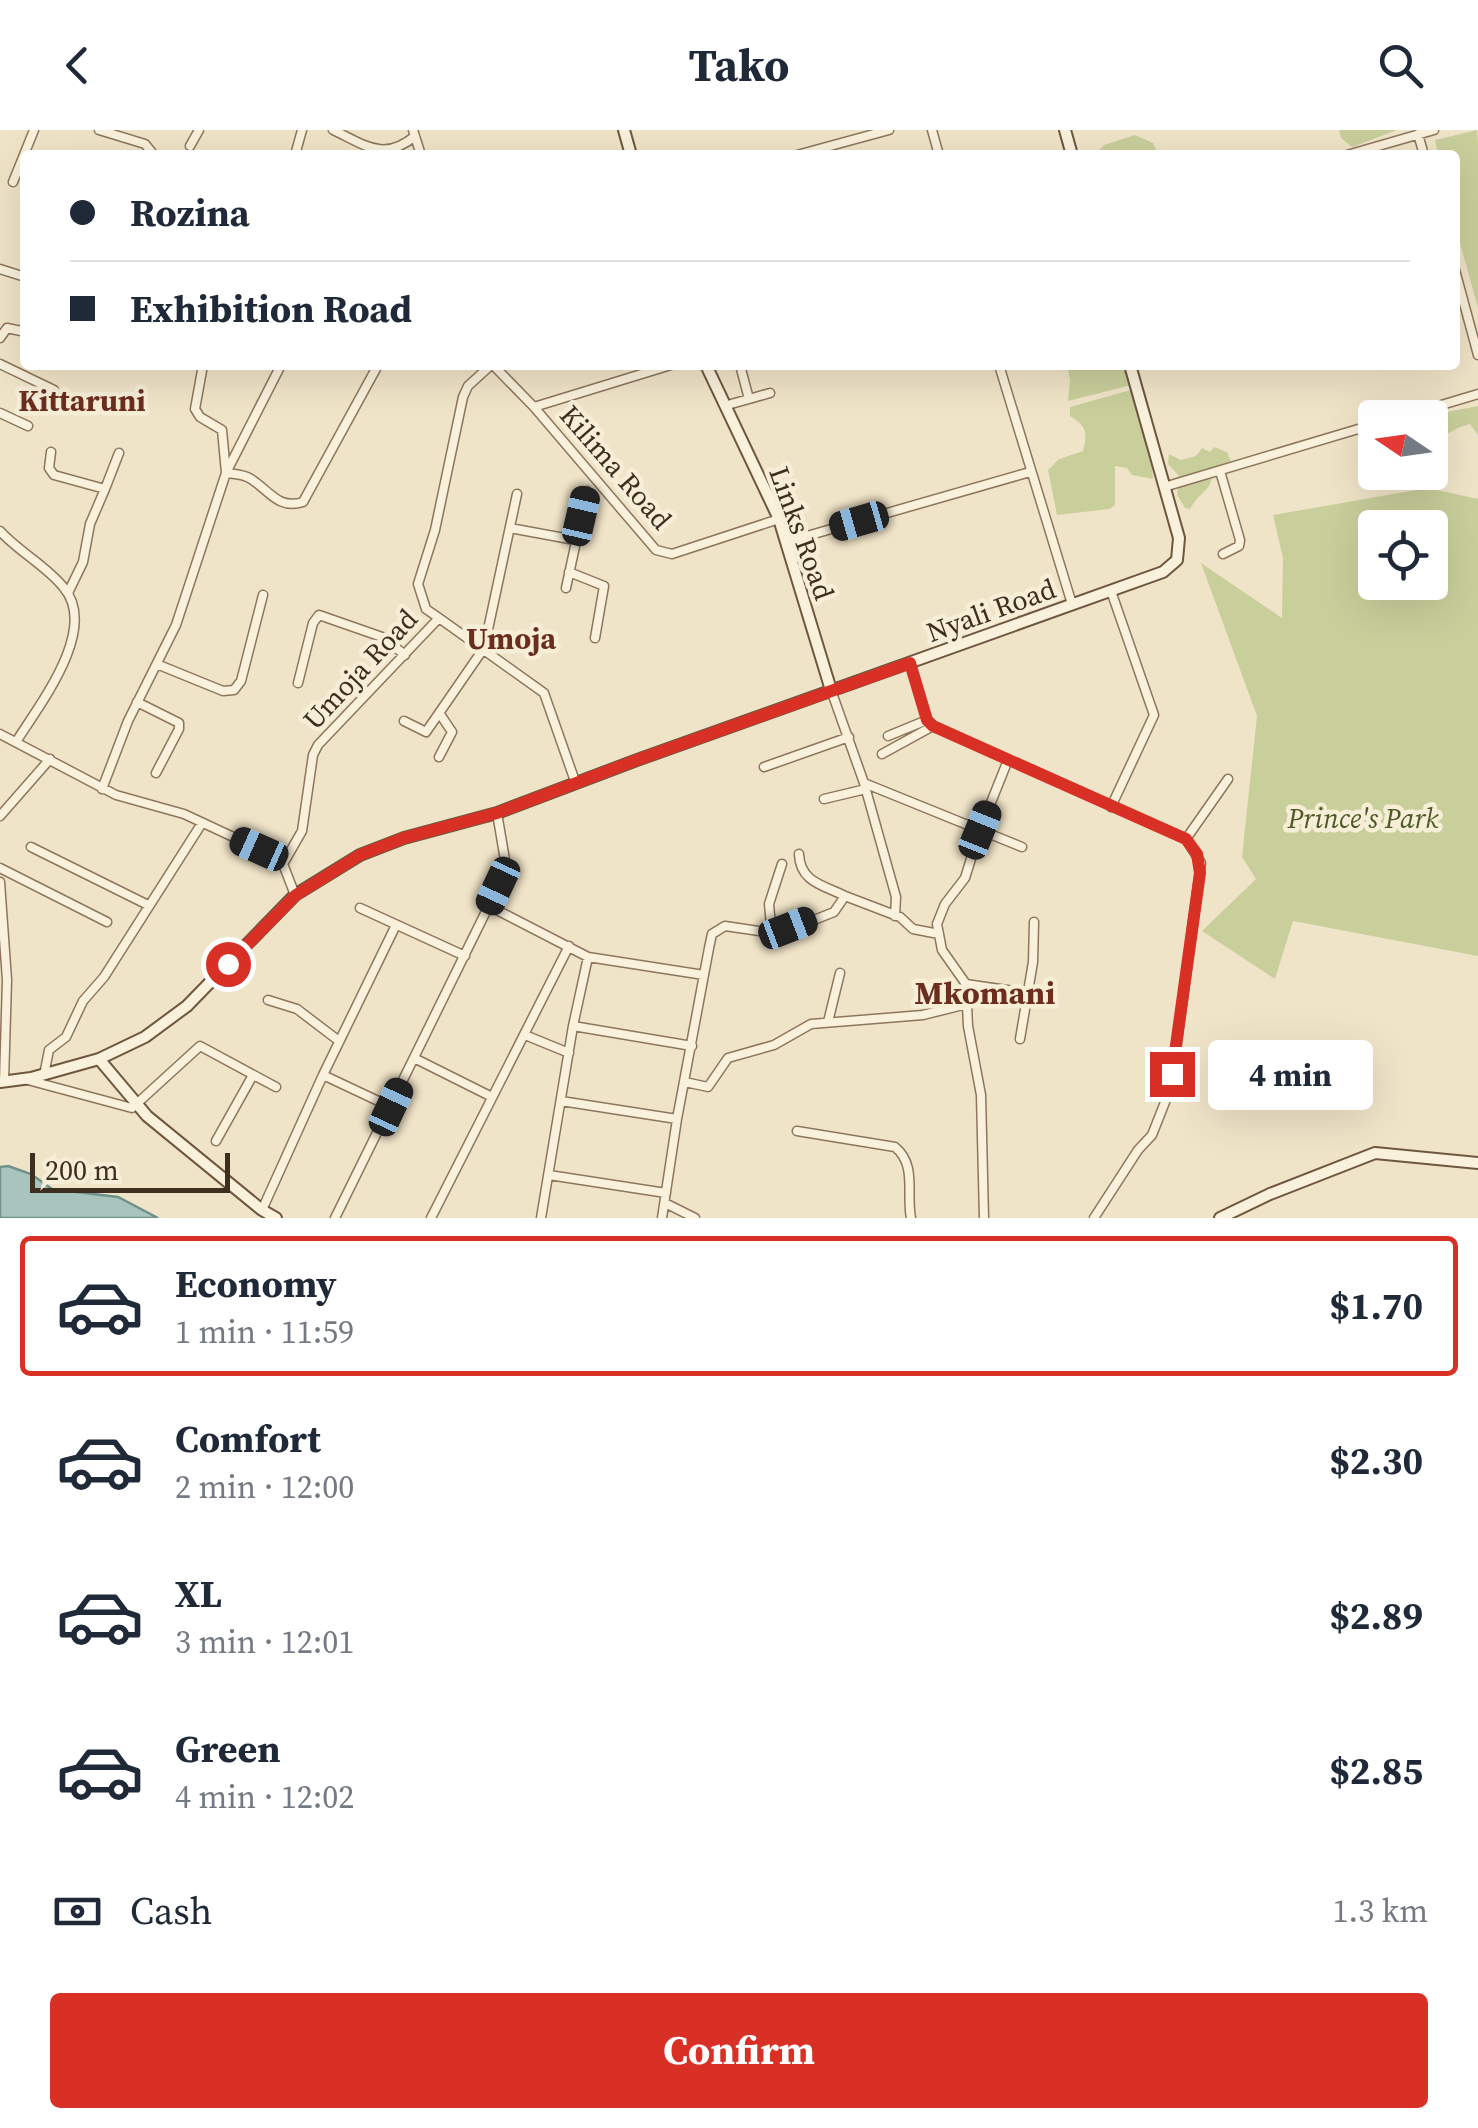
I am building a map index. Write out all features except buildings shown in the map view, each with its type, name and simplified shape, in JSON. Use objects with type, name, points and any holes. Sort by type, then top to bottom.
[{"type":"main road","name":"Links Road","points":[[700,370],[720,397]]},
{"type":"main road","name":"Links Road","points":[[708,370],[778,519],[832,690]]},
{"type":"main road","points":[[1131,370],[1164,487]]},
{"type":"main road","name":"Nyali Road","points":[[122,1049],[188,1006],[296,895],[360,855],[404,838],[497,813],[1162,572],[1180,552],[1178,530],[1164,487]]},
{"type":"main road","points":[[2,1082],[99,1060],[122,1049]]},
{"type":"main road","points":[[118,1079],[122,1049]]},
{"type":"main road","points":[[99,1060],[136,1105],[276,1218]]},
{"type":"main road","points":[[1220,1218],[1375,1152],[1478,1163]]},
{"type":"street","points":[[100,130],[145,144],[150,150]]},
{"type":"street","points":[[190,146],[199,130]]},
{"type":"street","points":[[333,130],[384,150]]},
{"type":"street","points":[[816,150],[890,130]]},
{"type":"street","points":[[1362,150],[1434,130]]},
{"type":"street","points":[[395,150],[414,133]]},
{"type":"street","points":[[1460,288],[1478,354]]},
{"type":"street","points":[[0,338],[6,328],[20,331]]},
{"type":"street","points":[[0,364],[54,390]]},
{"type":"street","points":[[202,370],[195,409],[200,417],[222,430],[226,473]]},
{"type":"street","points":[[102,788],[137,702],[176,625],[226,473],[278,370]]},
{"type":"street","points":[[226,473],[246,476],[286,504],[303,502],[375,370]]},
{"type":"street","name":"Umoja Road","points":[[486,370],[468,386],[463,397],[435,530],[418,584],[426,609],[544,693],[576,784]]},
{"type":"street","name":"Kilima Road","points":[[497,370],[534,407],[649,545],[660,552],[672,554],[778,519]]},
{"type":"street","points":[[534,407],[655,370]]},
{"type":"street","points":[[741,370],[749,399]]},
{"type":"street","points":[[1000,370],[1072,604]]},
{"type":"street","points":[[730,404],[770,393]]},
{"type":"street","points":[[1448,403],[1478,394]]},
{"type":"street","points":[[0,413],[28,426]]},
{"type":"street","points":[[1164,487],[1358,429]]},
{"type":"street","points":[[50,452],[49,468],[54,475],[105,489]]},
{"type":"street","points":[[68,593],[83,562],[92,518],[120,453]]},
{"type":"street","points":[[1220,471],[1240,544],[1223,554]]},
{"type":"street","points":[[786,542],[1030,472]]},
{"type":"street","points":[[566,588],[587,490]]},
{"type":"street","points":[[404,721],[426,732],[484,648],[517,494]]},
{"type":"street","points":[[510,528],[575,540]]},
{"type":"street","points":[[0,532],[68,593],[74,617],[68,654],[16,742]]},
{"type":"street","points":[[0,550],[8,540]]},
{"type":"street","points":[[569,572],[604,586],[595,638]]},
{"type":"street","points":[[1111,808],[1154,715],[1112,591]]},
{"type":"street","points":[[158,664],[223,691],[234,690],[241,681],[263,595]]},
{"type":"street","points":[[298,683],[313,623],[320,615],[382,637],[404,655]]},
{"type":"street","name":"Umoja Road","points":[[283,864],[302,831],[313,755],[318,745],[439,618]]},
{"type":"street","points":[[910,663],[930,723]]},
{"type":"street","points":[[832,690],[865,786],[896,897],[895,916]]},
{"type":"street","points":[[137,702],[179,724],[156,773]]},
{"type":"street","points":[[440,714],[452,732],[440,757]]},
{"type":"street","points":[[882,754],[930,723]]},
{"type":"street","points":[[888,736],[930,723],[1186,839],[1201,863],[1171,1087],[1152,1135],[1094,1218]]},
{"type":"street","points":[[0,734],[102,788],[202,823],[259,849],[283,864],[296,895]]},
{"type":"street","points":[[764,767],[849,737]]},
{"type":"street","points":[[0,816],[50,759]]},
{"type":"street","points":[[984,1218],[982,1095],[966,984],[942,950],[940,914],[965,878],[1008,760]]},
{"type":"street","points":[[1186,839],[1228,779]]},
{"type":"street","points":[[824,799],[865,786],[1022,847]]},
{"type":"street","points":[[335,1218],[489,906],[505,860],[497,813]]},
{"type":"street","points":[[44,1075],[49,1050],[66,1037],[83,1001],[104,976],[202,823]]},
{"type":"street","points":[[31,847],[148,905]]},
{"type":"street","points":[[799,854],[805,877],[895,916],[913,929],[939,934]]},
{"type":"street","points":[[772,936],[769,904],[782,864]]},
{"type":"street","points":[[0,868],[107,922]]},
{"type":"street","points":[[0,882],[7,980],[2,1082]]},
{"type":"street","points":[[662,1218],[712,934],[725,926],[772,936],[834,912],[845,896]]},
{"type":"street","points":[[489,906],[588,957],[704,975]]},
{"type":"street","points":[[360,908],[464,956]]},
{"type":"street","points":[[1020,1039],[1033,962],[1034,922]]},
{"type":"street","points":[[262,1210],[396,926]]},
{"type":"street","points":[[431,1218],[570,946]]},
{"type":"street","points":[[542,1218],[588,957]]},
{"type":"street","points":[[828,1022],[840,974]]},
{"type":"street","points":[[966,984],[1027,993]]},
{"type":"street","points":[[268,1000],[297,1010],[339,1042]]},
{"type":"street","points":[[686,1082],[708,1087],[728,1058],[774,1044],[811,1024],[923,1015],[967,1004]]},
{"type":"street","points":[[573,1026],[692,1046]]},
{"type":"street","points":[[526,1035],[569,1054]]},
{"type":"street","points":[[22,1079],[120,1107],[136,1105],[198,1047],[276,1087]]},
{"type":"street","points":[[414,1058],[492,1097]]},
{"type":"street","points":[[216,1141],[253,1075]]},
{"type":"street","points":[[323,1075],[391,1107]]},
{"type":"street","points":[[560,1101],[677,1119]]},
{"type":"street","points":[[796,1130],[895,1146],[904,1154],[908,1168],[911,1218]]},
{"type":"street","points":[[549,1175],[665,1198],[696,1218]]},
{"type":"green space","points":[[1339,130],[1397,130],[1352,147],[1341,138]]},
{"type":"green space","points":[[1477,130],[1478,308],[1460,243],[1460,150],[1437,150],[1435,140]]},
{"type":"green space","points":[[1135,135],[1153,143],[1156,150],[1100,150]]},
{"type":"green space","points":[[1068,370],[1127,370],[1131,385],[1068,401]]},
{"type":"green space","points":[[1131,390],[1150,445],[1153,479],[1132,475],[1127,468],[1115,466],[1115,505],[1110,509],[1057,515],[1048,470],[1059,459],[1083,451],[1085,439],[1082,426],[1070,416],[1070,407]]},
{"type":"green space","points":[[1478,406],[1478,435],[1470,424],[1448,434],[1448,412]]},
{"type":"green space","points":[[1214,447],[1227,452],[1231,461],[1211,468],[1209,486],[1190,509],[1185,508],[1177,495],[1179,476],[1168,464],[1169,454],[1181,460],[1196,456],[1202,448],[1210,452]]},
{"type":"green space","name":"Prince's Park","points":[[1417,490],[1478,499],[1478,956],[1293,921],[1275,979],[1202,931],[1256,879],[1242,857],[1257,716],[1201,563],[1282,618],[1283,558],[1273,515]]},
{"type":"water","points":[[0,1167],[31,1174],[52,1189],[118,1197],[158,1218],[0,1218]]},
{"type":"district","name":"Kittaruni","points":[[82,401]]},
{"type":"district","name":"Umoja","points":[[511,639]]},
{"type":"district","name":"Mkomani","points":[[985,993]]},
{"type":"route","points":[[228,964],[296,895],[360,855],[404,838],[497,813],[910,663],[927,720],[933,726],[1186,839],[1197,854],[1200,873],[1172,1074]]}]
